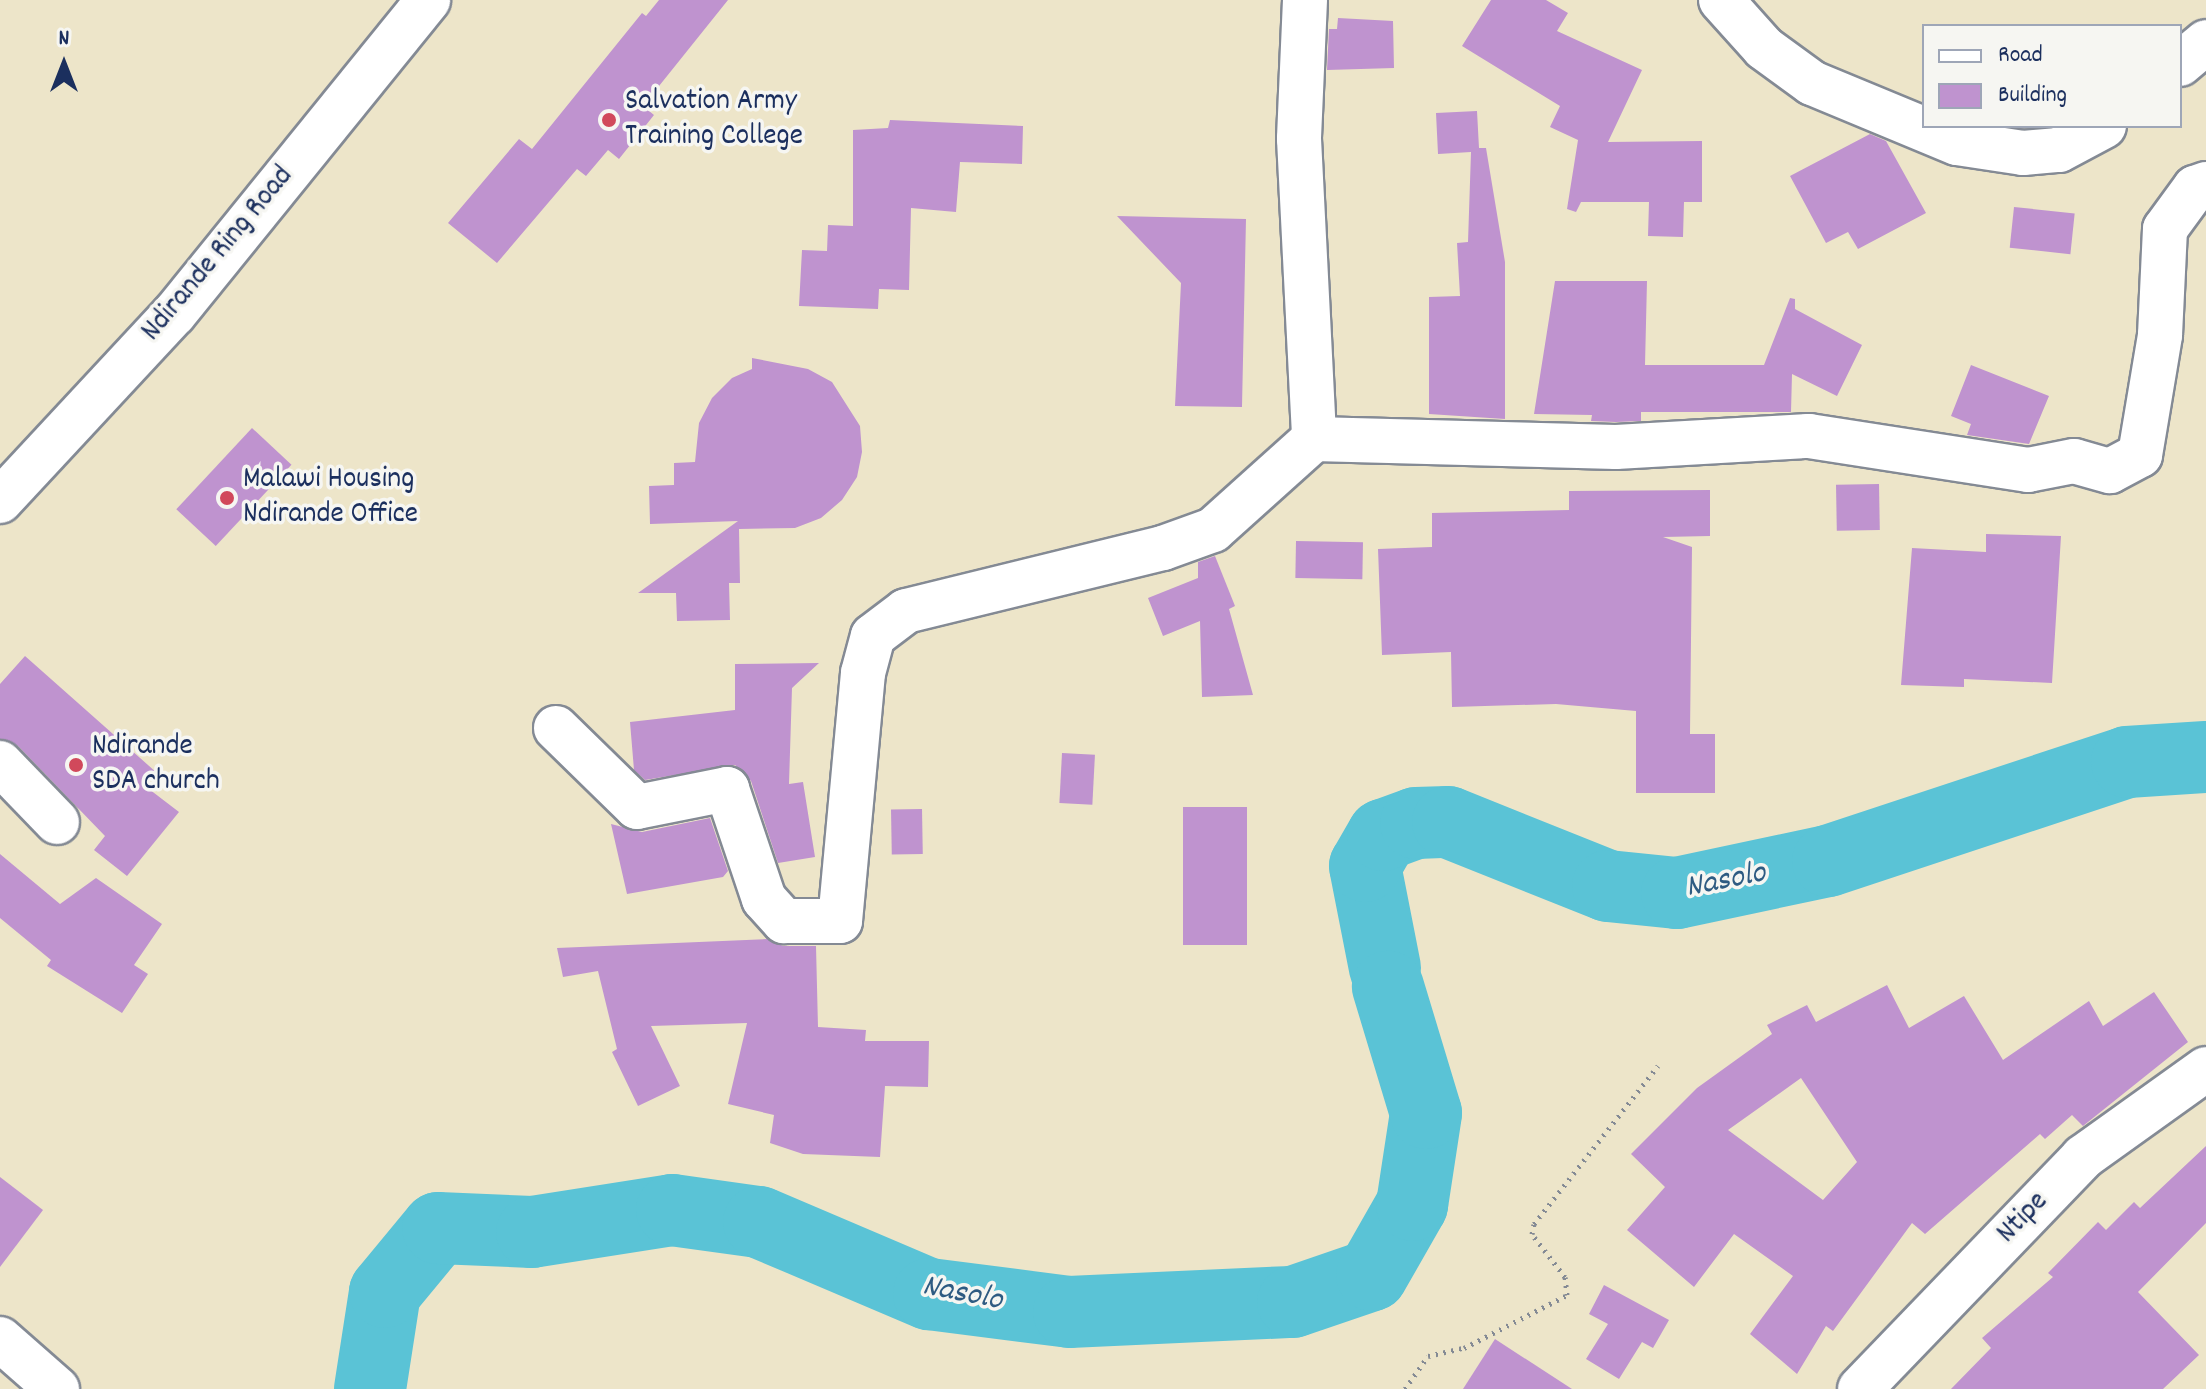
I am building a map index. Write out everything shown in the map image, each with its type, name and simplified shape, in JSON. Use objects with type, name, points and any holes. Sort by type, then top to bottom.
[{"type":"street","name":"Ndirande Ring Road","points":[[0,501],[174,314],[428,0]]},
{"type":"street","points":[[1305,0],[1299,139],[1314,439]]},
{"type":"street","points":[[1721,0],[1764,48],[1812,83],[1957,143],[2023,153],[2059,150],[2100,128]]},
{"type":"street","points":[[2182,62],[2206,42]]},
{"type":"street","points":[[556,728],[637,807],[727,789],[764,899],[784,921],[840,921],[863,673],[873,636],[906,611],[1163,548],[1213,530],[1314,439],[1616,447],[1809,436],[2028,470],[2074,461],[2110,471],[2140,455],[2160,335],[2165,229],[2195,188],[2206,184]]},
{"type":"street","points":[[0,763],[57,822]]},
{"type":"street","name":"Ntipe","points":[[1860,1389],[2083,1157],[2206,1069]]},
{"type":"street","points":[[0,1339],[57,1389]]},
{"type":"path","points":[[1405,1389],[1428,1356],[1464,1348],[1567,1295],[1565,1277],[1532,1234],[1534,1224],[1658,1066]]},
{"type":"building","points":[[659,0],[728,0],[643,106],[654,115],[619,159],[608,150],[586,176],[577,169],[497,263],[448,223],[519,139],[532,149],[642,13],[646,16]]},
{"type":"building","points":[[1491,0],[1546,0],[1568,13],[1557,31],[1642,70],[1608,142],[1702,141],[1702,202],[1684,202],[1683,237],[1648,236],[1649,202],[1581,202],[1576,212],[1567,209],[1578,140],[1550,127],[1560,106],[1462,46]]},
{"type":"building","points":[[1338,18],[1393,21],[1394,68],[1327,70],[1329,29],[1337,29]]},
{"type":"building","points":[[1477,111],[1479,148],[1486,148],[1505,262],[1505,419],[1429,414],[1429,297],[1460,296],[1457,243],[1468,242],[1471,152],[1438,154],[1436,113]]},
{"type":"building","points":[[890,120],[1023,126],[1022,164],[960,162],[956,212],[911,208],[909,290],[879,289],[878,309],[799,306],[802,250],[827,251],[828,225],[853,226],[853,130],[888,128]]},
{"type":"building","points":[[1870,134],[1886,141],[1926,213],[1858,249],[1848,232],[1826,243],[1790,176]]},
{"type":"building","points":[[2014,207],[2075,213],[2070,254],[2010,248]]},
{"type":"building","points":[[1117,216],[1246,219],[1242,407],[1175,406],[1181,283]]},
{"type":"building","points":[[1555,281],[1647,281],[1645,365],[1764,365],[1790,298],[1795,299],[1795,309],[1862,345],[1837,396],[1792,374],[1791,412],[1641,412],[1641,421],[1616,422],[1591,421],[1592,415],[1534,414]]},
{"type":"building","points":[[752,358],[808,369],[832,382],[860,426],[862,452],[857,477],[842,500],[821,518],[795,528],[739,529],[740,583],[729,583],[730,620],[677,621],[676,593],[638,593],[738,521],[650,524],[649,486],[674,485],[674,463],[695,462],[699,423],[712,398],[732,378],[752,369]]},
{"type":"building","points":[[1971,365],[2049,396],[2029,444],[1967,435],[1971,424],[1951,416]]},
{"type":"building","points":[[252,428],[291,465],[216,546],[176,509]]},
{"type":"building","points":[[1879,484],[1880,530],[1837,531],[1836,485]]},
{"type":"building","points":[[1710,490],[1710,536],[1663,537],[1692,547],[1690,734],[1715,734],[1715,793],[1636,793],[1636,711],[1556,704],[1452,707],[1451,652],[1382,655],[1378,549],[1432,547],[1432,513],[1569,510],[1569,491]]},
{"type":"building","points":[[1986,534],[2061,536],[2052,683],[1964,679],[1964,687],[1901,685],[1912,548],[1986,552]]},
{"type":"building","points":[[1296,541],[1363,542],[1362,579],[1295,578]]},
{"type":"building","points":[[1215,556],[1235,606],[1229,609],[1253,695],[1202,697],[1200,621],[1163,636],[1148,598],[1198,578],[1198,562]]},
{"type":"building","points":[[25,656],[157,773],[145,786],[179,812],[127,876],[94,850],[105,836],[18,746],[0,739],[0,684]]},
{"type":"building","points":[[819,663],[792,688],[789,784],[803,782],[815,857],[778,863],[751,781],[735,765],[645,780],[634,770],[630,722],[735,710],[735,664]]},
{"type":"building","points":[[1062,753],[1095,755],[1092,805],[1059,803]]},
{"type":"building","points":[[1183,807],[1247,807],[1247,945],[1183,945]]},
{"type":"building","points":[[922,809],[923,854],[892,855],[891,810]]},
{"type":"building","points":[[710,818],[728,871],[723,877],[627,894],[611,824],[642,832]]},
{"type":"building","points":[[0,854],[60,904],[96,878],[162,924],[134,965],[148,974],[122,1013],[47,966],[51,960],[0,918]]},
{"type":"building","points":[[767,939],[783,946],[816,946],[818,1027],[866,1030],[865,1041],[929,1041],[928,1087],[885,1086],[880,1157],[803,1154],[770,1143],[774,1115],[728,1104],[747,1023],[651,1026],[680,1086],[638,1106],[612,1052],[617,1049],[598,971],[563,977],[557,948]]},
{"type":"building","points":[[1887,985],[1909,1028],[1964,996],[2003,1060],[2089,1001],[2103,1026],[2154,992],[2188,1042],[2083,1126],[2072,1115],[2045,1139],[2040,1134],[1925,1234],[1912,1223],[1833,1331],[1826,1326],[1797,1374],[1750,1334],[1793,1276],[1734,1234],[1694,1287],[1627,1230],[1665,1187],[1631,1154],[1697,1088],[1772,1034],[1767,1025],[1807,1005],[1816,1022]],"holes":[[[1801,1078],[1857,1162],[1823,1200],[1728,1130]]]},
{"type":"building","points":[[2206,1146],[2206,1223],[2138,1292],[2199,1355],[2163,1389],[1951,1389],[1991,1348],[1982,1338],[2053,1277],[2048,1273],[2098,1222],[2106,1230],[2134,1202],[2140,1208]]},
{"type":"building","points":[[0,1177],[43,1210],[0,1267]]},
{"type":"building","points":[[1604,1285],[1669,1320],[1653,1348],[1642,1342],[1619,1379],[1586,1359],[1608,1324],[1589,1314]]},
{"type":"building","points":[[1495,1339],[1572,1389],[1463,1389]]},
{"type":"waterway","name":"Nasolo","points":[[1385,968],[1365,866],[1383,835],[1416,823],[1448,822],[1608,886],[1677,893],[1828,861],[2127,762],[2206,757]]},
{"type":"waterway","name":"Nasolo","points":[[370,1389],[385,1292],[438,1228],[532,1232],[672,1210],[759,1222],[929,1294],[1069,1312],[1293,1302],[1372,1275],[1412,1205],[1426,1113],[1388,987]]},
{"type":"place","name":"Salvation Army Training College","points":[[609,120]]},
{"type":"place","name":"Malawi Housing Ndirande Office","points":[[227,498]]},
{"type":"place","name":"Ndirande SDA church","points":[[76,765]]}]
